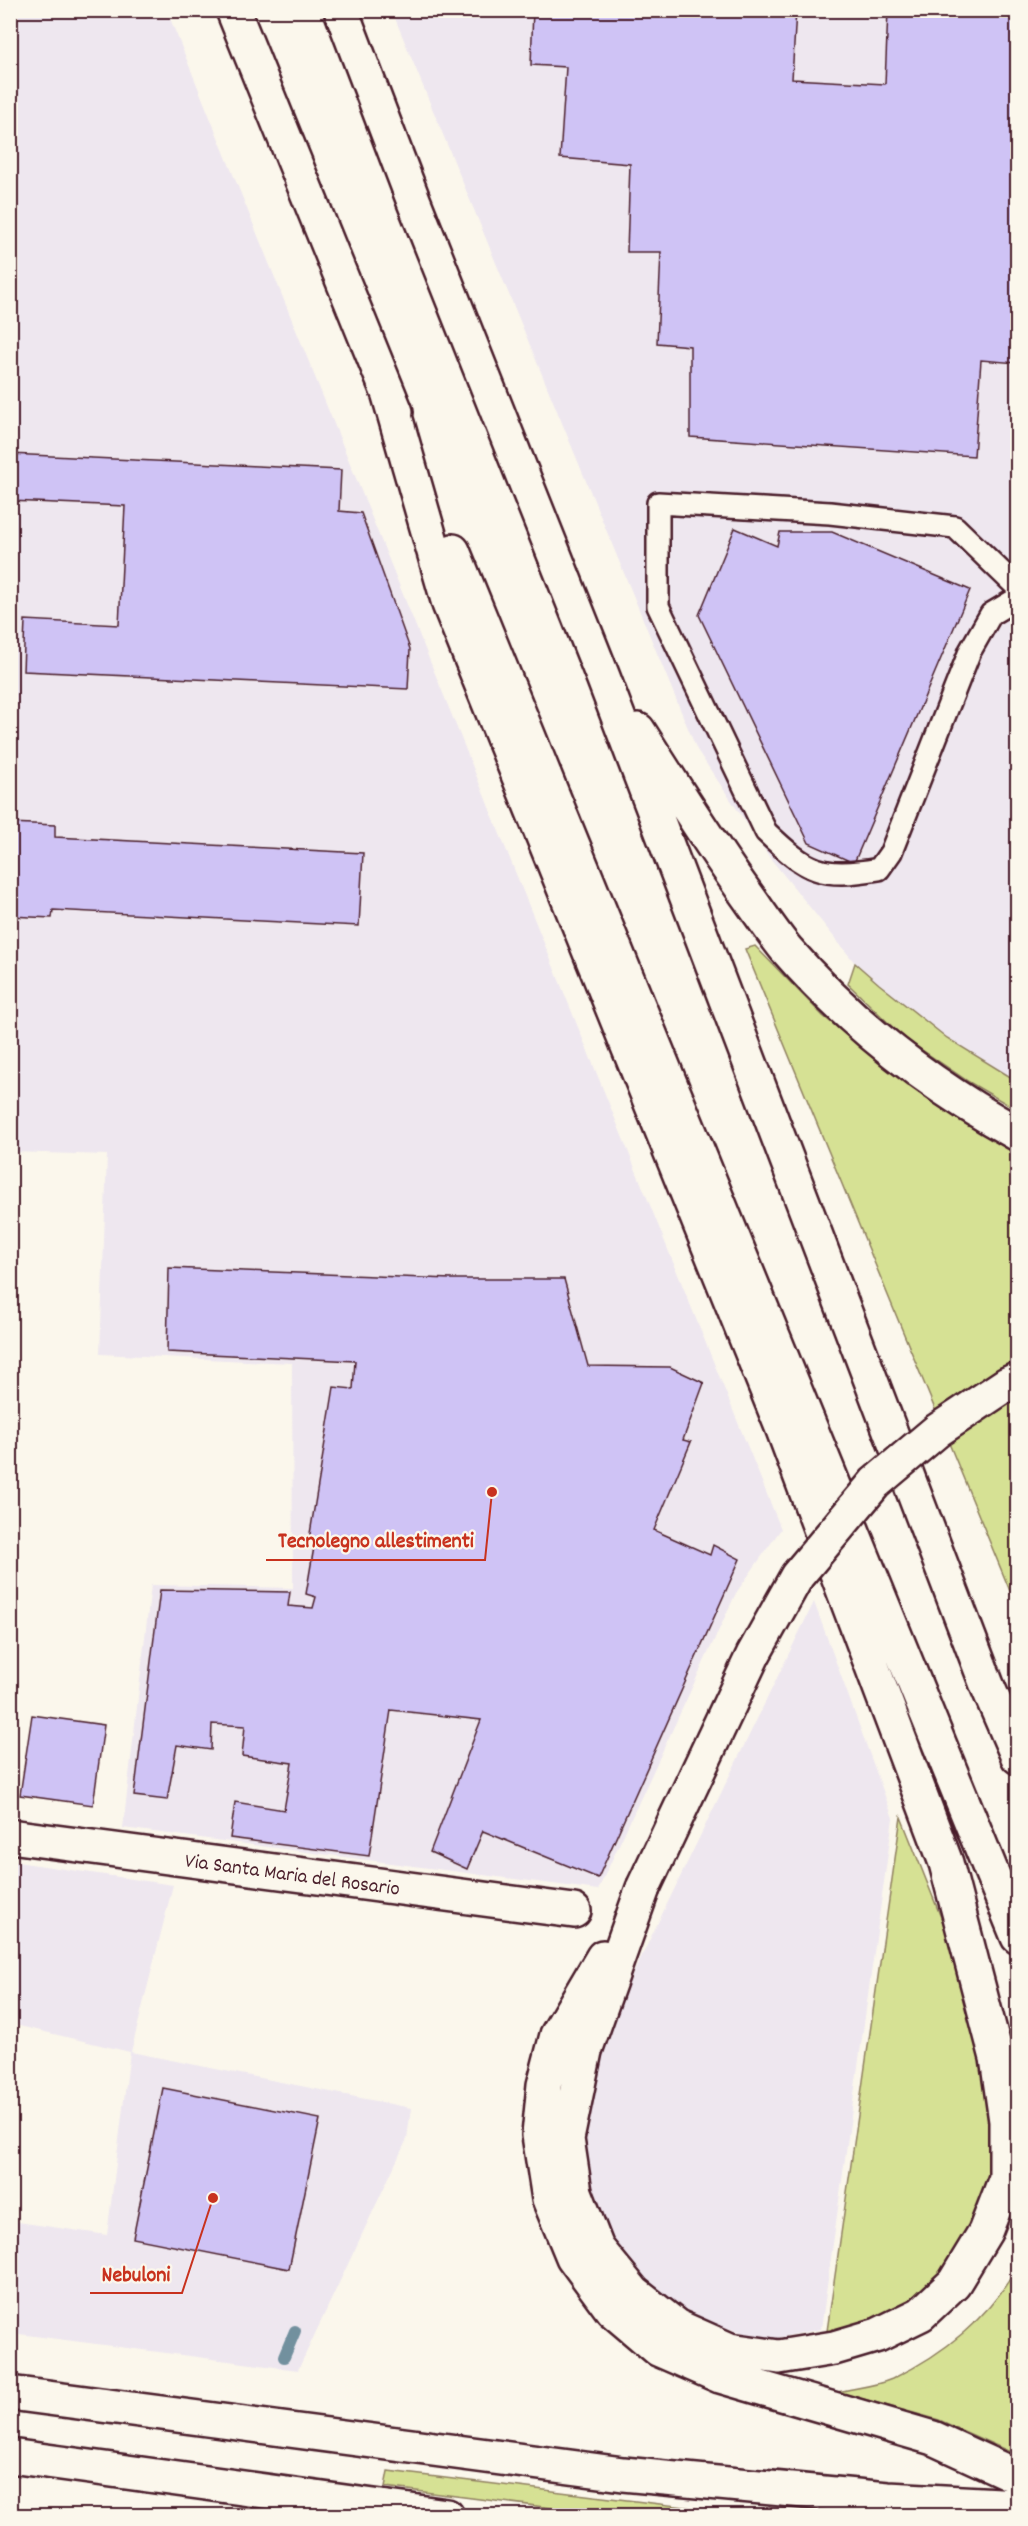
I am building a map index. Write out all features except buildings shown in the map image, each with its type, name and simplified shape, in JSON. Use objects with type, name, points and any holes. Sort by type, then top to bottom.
[{"type":"main road","points":[[233,10],[1017,1937]]},
{"type":"main road","points":[[341,10],[414,202],[603,677],[1017,1757]]},
{"type":"main road","points":[[388,392],[450,604],[782,1427],[946,1863],[997,2058],[1006,2121],[1006,2178],[985,2232],[954,2283],[921,2314],[878,2336],[834,2348],[779,2357],[730,2350],[676,2326],[634,2293],[597,2248],[575,2192],[567,2139],[585,2051],[643,1888]]},
{"type":"main road","points":[[603,677],[726,867],[785,948],[841,1006],[899,1056],[975,1110],[1017,1134]]},
{"type":"main road","points":[[1017,1379],[938,1431],[875,1483],[797,1576],[753,1655],[643,1888],[557,2035],[544,2085],[538,2135],[549,2199],[573,2257],[612,2310],[658,2349],[720,2376],[933,2438],[1017,2477]]},
{"type":"main road","name":"Via Santa Maria del Rosario","points":[[10,1836],[574,1911]]},
{"type":"main road","points":[[10,2393],[623,2474],[888,2499],[1017,2506]]},
{"type":"main road","points":[[10,2456],[447,2516]]},
{"type":"lane","points":[[1017,588],[955,527],[830,513],[658,503],[658,606],[766,832],[795,859],[819,870],[839,874],[879,869],[891,852],[970,651],[991,614],[1017,597]]},
{"type":"shaded area","points":[[11,11],[167,11],[781,1529],[736,1593],[598,1890],[123,1828],[151,1585],[293,1588],[292,1363],[100,1354],[107,1155],[11,1152]]},
{"type":"shaded area","points":[[392,11],[1017,11],[1017,1081],[947,1038],[855,963],[770,858],[697,750]]},
{"type":"shaded area","points":[[814,1602],[893,1818],[821,2329],[767,2340],[691,2317],[624,2271],[585,2195],[580,2113],[596,2050]]},
{"type":"shaded area","points":[[10,1861],[173,1885],[131,2052],[411,2108],[407,2139],[298,2370],[11,2333],[11,2221],[107,2235],[130,2052],[11,2024]]},
{"type":"green space","points":[[755,946],[823,1016],[894,1073],[973,1127],[1017,1152],[1017,1608],[745,949]]},
{"type":"green space","points":[[855,963],[947,1038],[1017,1081],[1017,1110],[969,1082],[903,1037],[848,984]]},
{"type":"green space","points":[[901,1817],[1001,2068],[1013,2118],[949,2288],[824,2352]]},
{"type":"green space","points":[[1017,2266],[1017,2455],[939,2420],[838,2392],[892,2379],[947,2346],[980,2317],[994,2301]]},
{"type":"green space","points":[[388,2471],[751,2515],[607,2515],[385,2487]]},
{"type":"waterway","points":[[284,2357],[295,2331]]},
{"type":"place","name":"Tecnolegno allestimenti","points":[[492,1492]]},
{"type":"place","name":"Nebuloni","points":[[213,2198]]}]
